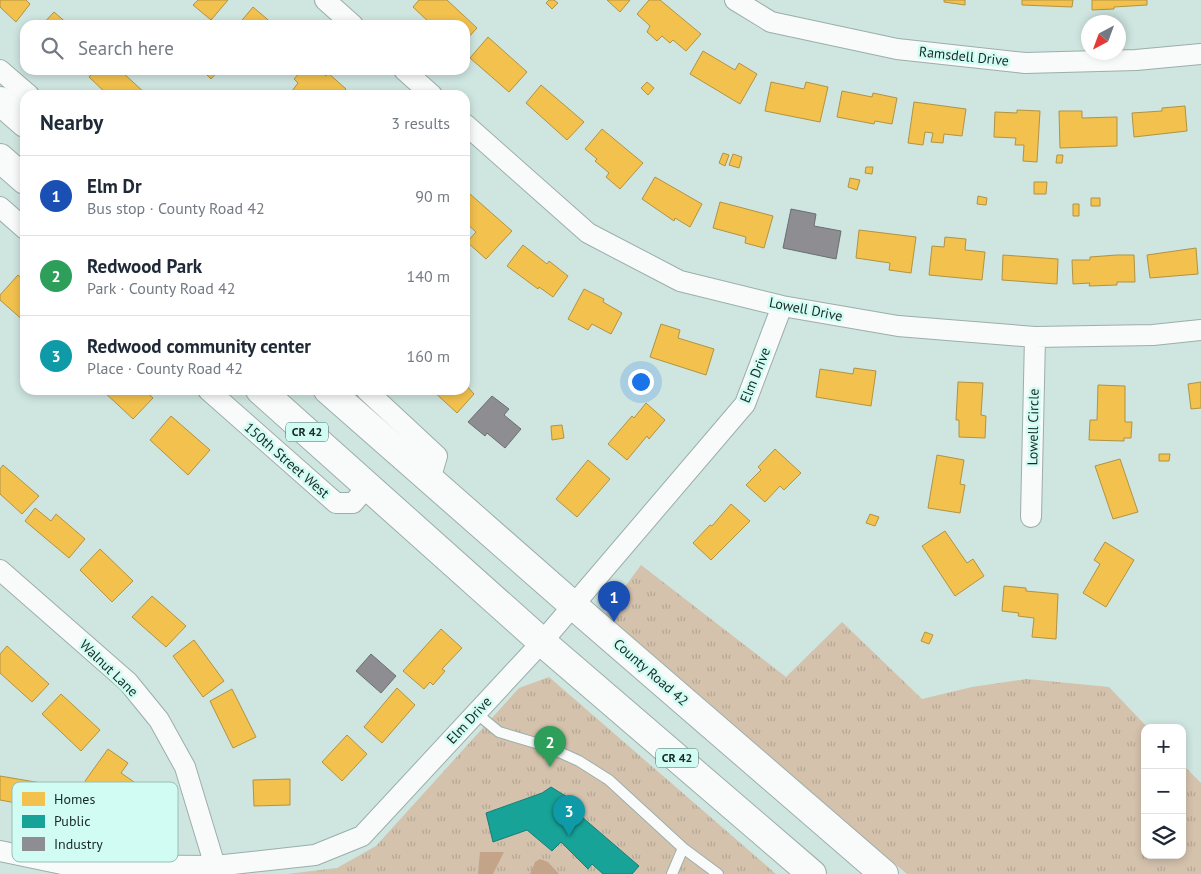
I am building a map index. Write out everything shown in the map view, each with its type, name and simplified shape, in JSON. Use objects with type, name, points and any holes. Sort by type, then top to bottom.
[{"type":"highway","points":[[0,101],[20,119]]},
{"type":"highway","points":[[0,158],[20,176]]},
{"type":"highway","name":"CR 42","points":[[266,395],[542,642],[812,874]]},
{"type":"highway","name":"County Road 42","points":[[334,395],[884,874]]},
{"type":"street","points":[[325,0],[347,20]]},
{"type":"street","name":"Ramsdell Drive","points":[[735,0],[771,22],[897,49],[1025,63],[1136,60],[1201,54]]},
{"type":"street","points":[[0,70],[23,90]]},
{"type":"street","points":[[410,75],[426,90]]},
{"type":"street","name":"Lowell Drive","points":[[470,128],[588,233],[680,281],[782,306],[898,326],[1035,337],[1153,335],[1201,330]]},
{"type":"street","points":[[0,207],[20,225]]},
{"type":"street","name":"Elm Drive","points":[[52,862],[66,865],[215,870],[315,855],[362,836],[574,606],[745,404],[782,306]]},
{"type":"street","name":"Lowell Circle","points":[[1030,517],[1035,337]]},
{"type":"street","name":"150th Street West","points":[[214,395],[336,503],[354,503],[368,486]]},
{"type":"street","points":[[371,395],[437,456],[430,480]]},
{"type":"street","name":"Walnut Lane","points":[[0,570],[128,682],[159,720],[185,767],[215,870]]},
{"type":"lane","points":[[476,713],[499,732],[546,746],[579,761],[609,780],[683,848],[718,874]]},
{"type":"lane","points":[[672,874],[683,848]]},
{"type":"green space","points":[[641,565],[786,677],[842,622],[922,699],[972,687],[1027,679],[1109,687],[1144,724],[1141,724],[1141,859],[1186,859],[1186,768],[1201,783],[1201,874],[907,874],[602,618]]},
{"type":"green space","points":[[549,677],[776,874],[287,874],[337,868],[376,846],[519,688]]},
{"type":"shaded area","points":[[480,852],[504,852],[493,874],[478,874]]},
{"type":"shaded area","points":[[540,859],[548,862],[559,874],[530,874],[535,862]]},
{"type":"building: Homes","points":[[0,0],[26,0],[30,4],[16,22],[0,7]]},
{"type":"building: Homes","points":[[198,0],[228,0],[211,20],[193,5]]},
{"type":"building: Homes","points":[[419,0],[447,0],[468,20],[427,20],[413,7]]},
{"type":"building: Homes","points":[[549,0],[554,0],[558,3],[552,9],[546,3]]},
{"type":"building: Homes","points":[[607,0],[630,0],[620,12]]},
{"type":"building: Homes","points":[[649,0],[660,0],[701,34],[686,51],[673,40],[670,43],[662,36],[657,41],[647,32],[650,26],[637,14]]},
{"type":"building: Homes","points":[[944,0],[965,0],[965,5],[944,2]]},
{"type":"building: Homes","points":[[1022,0],[1073,0],[1072,7],[1022,5]]},
{"type":"building: Homes","points":[[1092,0],[1147,0],[1147,5],[1092,10]]},
{"type":"building: Homes","points":[[253,7],[268,20],[242,20]]},
{"type":"building: Homes","points":[[54,12],[63,20],[47,20]]},
{"type":"building: Homes","points":[[470,21],[477,28],[470,36]]},
{"type":"building: Homes","points":[[488,37],[527,72],[509,92],[470,58]]},
{"type":"building: Homes","points":[[703,51],[735,70],[739,63],[757,74],[740,104],[690,74]]},
{"type":"building: Homes","points":[[91,75],[125,75],[142,90],[103,90],[89,77]]},
{"type":"building: Homes","points":[[298,75],[330,75],[346,89],[293,90],[298,83],[294,79]]},
{"type":"building: Homes","points":[[647,82],[654,88],[648,95],[641,88]]},
{"type":"building: Homes","points":[[771,82],[804,89],[806,82],[828,87],[820,122],[765,111]]},
{"type":"building: Homes","points":[[541,85],[584,122],[567,140],[526,103]]},
{"type":"building: Homes","points":[[842,91],[872,97],[873,93],[897,98],[892,124],[875,121],[874,124],[837,117]]},
{"type":"building: Homes","points":[[914,102],[966,109],[962,136],[944,134],[943,143],[931,142],[933,133],[925,132],[923,145],[908,143]]},
{"type":"building: Homes","points":[[1185,106],[1187,131],[1134,137],[1132,113],[1162,111],[1162,108]]},
{"type":"building: Homes","points":[[1017,110],[1040,111],[1037,162],[1023,161],[1024,145],[1015,145],[1016,138],[994,137],[995,112],[1017,113]]},
{"type":"building: Homes","points":[[1059,111],[1082,111],[1082,118],[1117,117],[1117,146],[1060,148]]},
{"type":"building: Homes","points":[[602,129],[643,163],[620,189],[606,177],[609,173],[585,149]]},
{"type":"building: Homes","points":[[723,153],[729,155],[725,166],[719,163]]},
{"type":"building: Homes","points":[[733,154],[742,157],[739,168],[729,165]]},
{"type":"building: Homes","points":[[1057,155],[1063,155],[1062,163],[1056,163]]},
{"type":"building: Homes","points":[[866,167],[873,167],[872,174],[865,173]]},
{"type":"building: Homes","points":[[655,177],[702,204],[690,227],[675,218],[674,221],[642,199]]},
{"type":"building: Homes","points":[[850,178],[860,180],[857,190],[848,187]]},
{"type":"building: Homes","points":[[1034,182],[1047,182],[1046,194],[1034,194]]},
{"type":"building: Homes","points":[[470,194],[512,231],[486,259],[470,245],[470,239],[476,232],[470,227]]},
{"type":"building: Homes","points":[[978,196],[987,198],[986,205],[977,204]]},
{"type":"building: Homes","points":[[1091,198],[1100,198],[1100,206],[1091,206]]},
{"type":"building: Homes","points":[[720,202],[773,216],[764,248],[745,243],[746,237],[713,228]]},
{"type":"building: Homes","points":[[1073,204],[1079,204],[1079,216],[1073,216]]},
{"type":"building: Homes","points":[[859,230],[916,237],[911,273],[889,270],[890,263],[856,258]]},
{"type":"building: Homes","points":[[945,237],[966,239],[965,250],[985,252],[982,280],[929,275],[932,246],[944,247]]},
{"type":"building: Homes","points":[[523,245],[547,264],[549,261],[568,276],[553,297],[539,287],[538,289],[507,266]]},
{"type":"building: Homes","points":[[1196,248],[1198,274],[1150,278],[1147,255]]},
{"type":"building: Homes","points":[[1003,255],[1058,259],[1057,284],[1002,280]]},
{"type":"building: Homes","points":[[1134,255],[1135,282],[1117,282],[1117,285],[1089,286],[1090,283],[1073,284],[1072,260],[1090,260],[1090,257]]},
{"type":"building: Homes","points":[[18,275],[20,277],[20,318],[0,300],[0,295]]},
{"type":"building: Homes","points":[[584,289],[604,299],[603,302],[622,313],[611,334],[592,324],[588,330],[568,319]]},
{"type":"building: Homes","points":[[661,324],[680,330],[678,338],[714,349],[706,375],[650,357]]},
{"type":"building: Homes","points":[[854,368],[876,371],[871,406],[816,397],[820,369],[853,374]]},
{"type":"building: Homes","points":[[958,382],[983,383],[981,415],[986,416],[985,438],[959,437],[959,420],[956,420]]},
{"type":"building: Homes","points":[[1201,382],[1201,408],[1191,409],[1188,384]]},
{"type":"building: Homes","points":[[1098,385],[1125,386],[1125,422],[1132,422],[1131,438],[1124,438],[1124,441],[1089,440],[1090,420],[1097,420]]},
{"type":"building: Homes","points":[[470,390],[474,394],[457,413],[437,395],[470,395]]},
{"type":"building: Homes","points":[[107,395],[150,395],[153,398],[133,419]]},
{"type":"building: Homes","points":[[646,403],[665,420],[649,439],[647,436],[627,460],[608,444]]},
{"type":"building: Homes","points":[[171,416],[210,450],[188,475],[150,440]]},
{"type":"building: Homes","points":[[562,425],[564,438],[552,440],[551,426]]},
{"type":"building: Homes","points":[[775,449],[801,473],[784,490],[780,486],[765,502],[746,485],[761,470],[758,467]]},
{"type":"building: Homes","points":[[1159,454],[1170,454],[1169,461],[1159,461]]},
{"type":"building: Homes","points":[[937,455],[964,460],[960,484],[965,485],[960,513],[928,508]]},
{"type":"building: Homes","points":[[1120,459],[1138,512],[1113,519],[1095,466]]},
{"type":"building: Homes","points":[[588,460],[610,479],[577,517],[556,499]]},
{"type":"building: Homes","points":[[3,465],[39,496],[22,514],[0,494],[0,469]]},
{"type":"building: Homes","points":[[731,504],[750,521],[711,560],[693,543],[710,525],[712,526]]},
{"type":"building: Homes","points":[[35,508],[51,521],[56,514],[85,539],[69,558],[25,521]]},
{"type":"building: Homes","points":[[870,514],[879,517],[875,526],[866,523]]},
{"type":"building: Homes","points":[[945,531],[967,563],[973,559],[984,576],[955,596],[922,546]]},
{"type":"building: Homes","points":[[1105,542],[1134,560],[1106,607],[1083,593],[1100,564],[1094,560]]},
{"type":"building: Homes","points":[[100,549],[133,581],[112,602],[80,570]]},
{"type":"building: Homes","points":[[1004,586],[1026,588],[1026,591],[1058,594],[1056,639],[1032,637],[1034,618],[1018,616],[1019,613],[1002,611]]},
{"type":"building: Homes","points":[[152,596],[186,626],[166,647],[132,617]]},
{"type":"building: Homes","points":[[441,629],[462,648],[442,669],[445,671],[433,685],[430,682],[424,689],[403,671]]},
{"type":"building: Homes","points":[[925,632],[933,635],[929,644],[921,641]]},
{"type":"building: Homes","points":[[194,640],[224,681],[203,697],[173,656]]},
{"type":"building: Homes","points":[[7,646],[49,684],[32,702],[0,673],[0,654]]},
{"type":"building: Homes","points":[[397,688],[415,705],[382,743],[364,727]]},
{"type":"building: Homes","points":[[232,689],[256,737],[233,748],[210,701]]},
{"type":"building: Homes","points":[[61,694],[100,730],[81,751],[42,714]]},
{"type":"building: Homes","points":[[347,735],[367,754],[342,781],[322,762]]},
{"type":"building: Homes","points":[[108,749],[128,763],[121,773],[134,782],[86,782],[85,781]]},
{"type":"building: Homes","points":[[0,776],[35,782],[12,782],[12,802],[0,800]]},
{"type":"building: Homes","points":[[290,779],[290,805],[254,806],[253,780]]},
{"type":"building: Public","points":[[551,787],[572,800],[582,817],[639,866],[632,874],[603,874],[592,864],[588,869],[561,842],[552,851],[527,830],[493,842],[486,813],[542,793]]},
{"type":"building: Industry","points":[[791,209],[816,214],[814,226],[841,231],[836,259],[783,248]]},
{"type":"building: Industry","points":[[492,396],[509,409],[504,415],[521,429],[505,448],[487,433],[485,436],[468,422]]},
{"type":"building: Industry","points":[[371,654],[396,676],[381,693],[356,671]]},
{"type":"place","name":"Elm Dr","points":[[614,622]]},
{"type":"place","name":"Redwood Park","points":[[550,767]]},
{"type":"place","name":"Redwood community center","points":[[569,836]]}]
